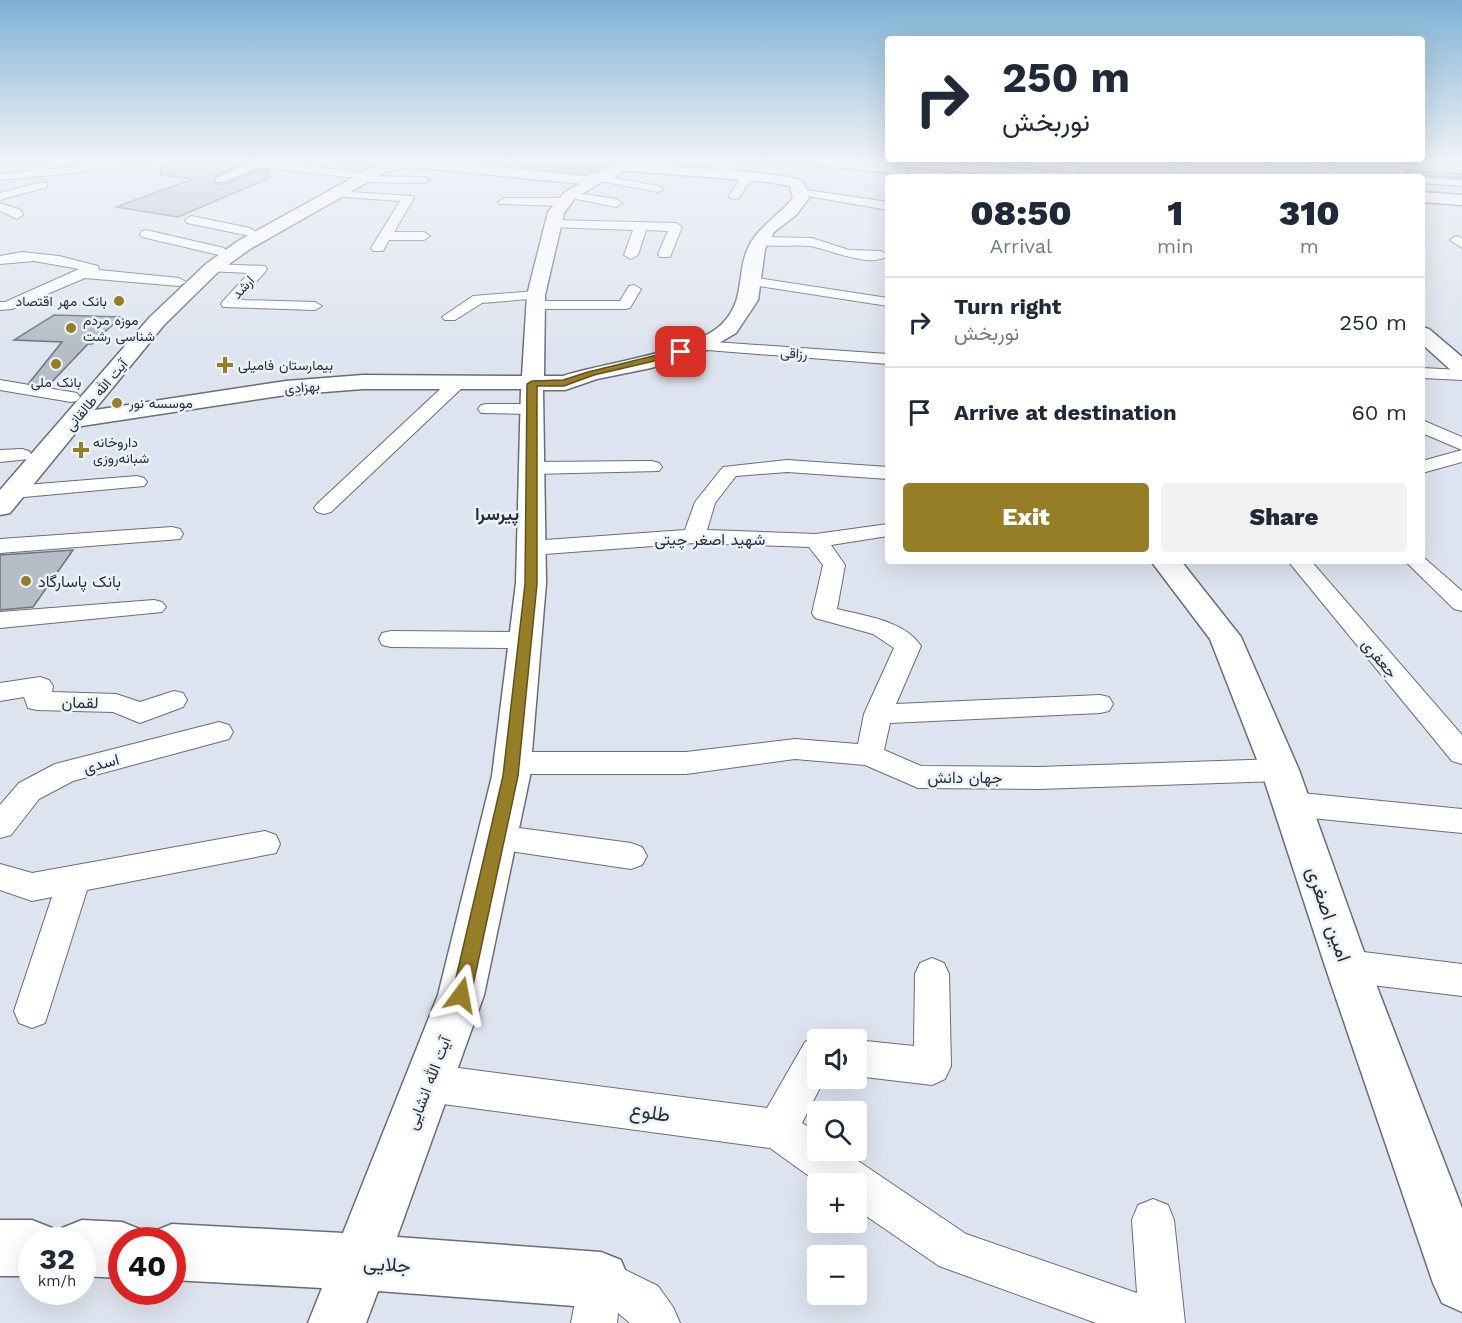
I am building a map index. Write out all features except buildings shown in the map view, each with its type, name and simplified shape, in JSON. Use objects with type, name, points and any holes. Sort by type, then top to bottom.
[{"type":"street","points":[[204,223],[250,232]]},
{"type":"street","name":"آیت الله طالقانی","points":[[4,493],[75,420],[157,321],[216,259],[250,232],[269,223]]},
{"type":"street","name":"آیت الله طالقانی","points":[[4,493],[22,455],[139,318],[179,282],[283,223]]},
{"type":"street","points":[[398,223],[393,223],[381,242],[424,236]]},
{"type":"street","name":"آیت الله انشایی","points":[[337,1323],[461,995],[497,837],[512,763],[531,584],[531,468],[545,374],[536,300],[577,223]]},
{"type":"street","points":[[637,223],[641,226],[676,227],[665,254]]},
{"type":"street","points":[[776,223],[768,229],[761,241],[812,242],[848,254],[881,255]]},
{"type":"street","points":[[631,255],[641,226]]},
{"type":"street","points":[[146,234],[216,259]]},
{"type":"street","name":"بهزادی","points":[[75,420],[286,388],[363,382],[457,383],[545,374],[564,383],[591,374],[643,363],[700,346],[729,329],[748,300],[756,249],[761,241]]},
{"type":"street","points":[[0,260],[10,257],[64,260],[87,271],[179,282]]},
{"type":"street","name":"ارشد","points":[[216,259],[260,269],[228,304],[315,306]]},
{"type":"street","points":[[0,306],[7,306],[87,271]]},
{"type":"street","points":[[751,281],[885,302]]},
{"type":"street","points":[[450,317],[478,299],[625,305],[634,289]]},
{"type":"street","points":[[863,316],[885,304]]},
{"type":"street","points":[[1425,336],[1462,369]]},
{"type":"street","name":"رزاقی","points":[[700,346],[885,359]]},
{"type":"street","points":[[487,409],[545,374],[578,361],[591,374]]},
{"type":"street","points":[[1425,373],[1462,375]]},
{"type":"street","points":[[324,508],[457,383]]},
{"type":"street","points":[[0,384],[70,397]]},
{"type":"street","points":[[1425,427],[1462,444]]},
{"type":"street","points":[[0,456],[22,455]]},
{"type":"street","points":[[1425,465],[1462,456]]},
{"type":"street","points":[[694,536],[705,502],[730,471],[787,466],[885,473]]},
{"type":"street","points":[[531,468],[652,467]]},
{"type":"street","points":[[4,493],[137,482]]},
{"type":"street","name":"شهید اصغر چیتی","points":[[531,548],[694,536],[816,541],[885,530]]},
{"type":"street","points":[[0,546],[172,534]]},
{"type":"street","points":[[816,541],[834,565],[824,613],[882,628],[908,646],[878,714],[869,755]]},
{"type":"street","name":"امین اصغری","points":[[1168,564],[1225,637],[1285,787],[1462,1283]]},
{"type":"street","name":"جعفری","points":[[1302,564],[1462,754]]},
{"type":"street","points":[[1419,564],[1462,604]]},
{"type":"street","points":[[0,620],[154,607]]},
{"type":"street","points":[[391,639],[525,640]]},
{"type":"street","name":"لقمان","points":[[0,692],[40,686],[37,701],[116,703],[140,713],[174,700]]},
{"type":"street","points":[[878,714],[1100,704]]},
{"type":"street","name":"اسدی","points":[[0,826],[29,791],[65,772],[219,732]]},
{"type":"street","name":"جهان دانش","points":[[512,763],[686,763],[795,749],[869,755],[918,777],[1038,778],[1285,787],[1462,821]]},
{"type":"street","points":[[497,837],[631,856]]},
{"type":"street","points":[[0,877],[32,886],[265,843]]},
{"type":"street","points":[[32,1011],[74,879]]},
{"type":"street","points":[[1347,966],[1462,980]]},
{"type":"street","points":[[867,1059],[932,1066],[932,974]]},
{"type":"street","points":[[777,1130],[807,1075]]},
{"type":"street","name":"طلوع","points":[[428,1083],[777,1130],[840,1173]]},
{"type":"street","name":"طلوع","points":[[867,1192],[954,1251],[1160,1323]]},
{"type":"street","points":[[1153,1220],[1160,1323]]},
{"type":"street","points":[[0,1248],[18,1248]]},
{"type":"street","name":"جلایی","points":[[186,1253],[360,1262],[598,1302]]},
{"type":"street","points":[[598,1302],[642,1302],[657,1323]]},
{"type":"place","name":"بانک مهر اقتصاد","points":[[119,301]]},
{"type":"place","name":"موزه مردم شناسی رشت","points":[[71,328]]},
{"type":"place","name":"بانک ملی","points":[[56,364]]},
{"type":"place","name":"بیمارستان فامیلی","points":[[225,365]]},
{"type":"place","name":"موسسه نور","points":[[117,403]]},
{"type":"place","name":"داروخانه شبانه‌روزی","points":[[81,450]]},
{"type":"place","name":"بانک پاسارگاد","points":[[26,581]]},
{"type":"district","name":"پیرسرا","points":[[497,514]]},
{"type":"route","points":[[461,995],[511,776],[531,584],[532,384],[564,383],[681,352]]}]
